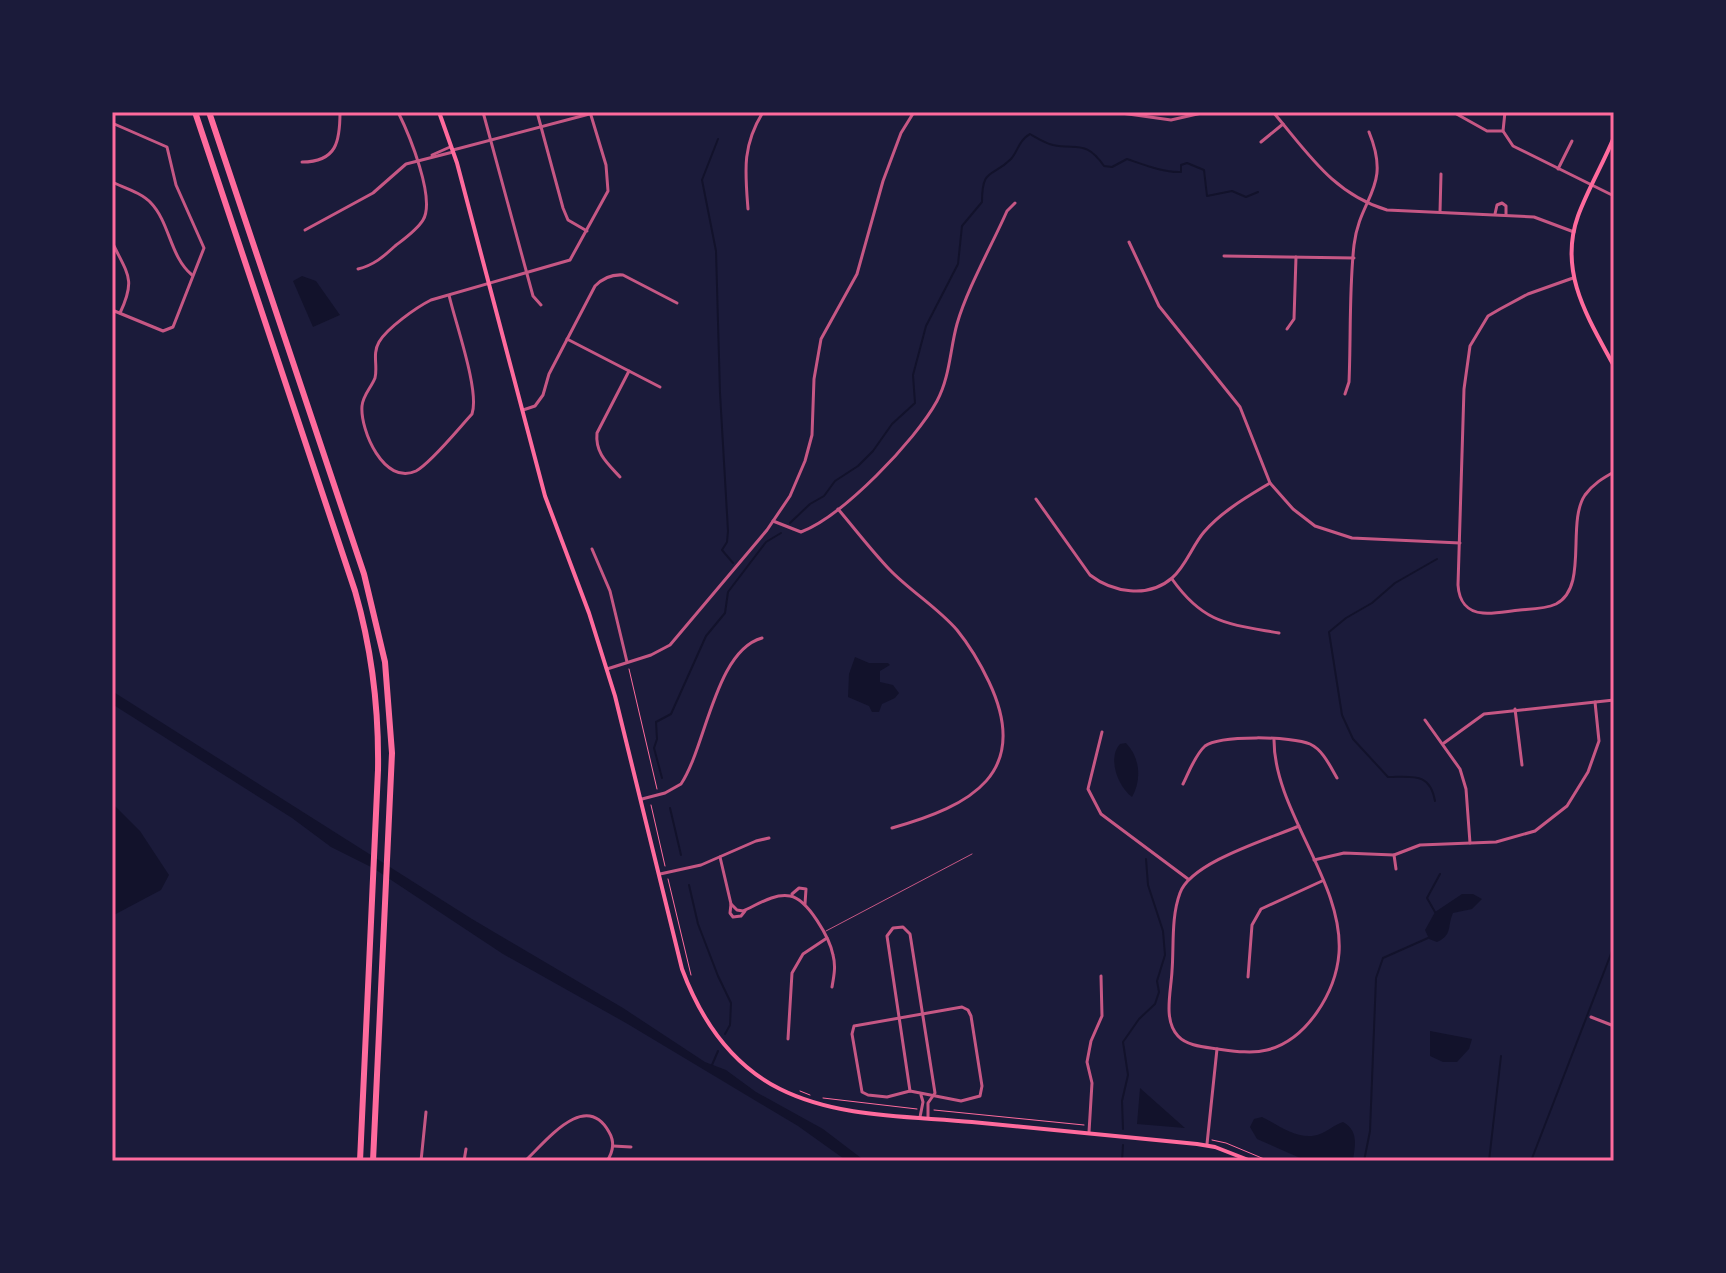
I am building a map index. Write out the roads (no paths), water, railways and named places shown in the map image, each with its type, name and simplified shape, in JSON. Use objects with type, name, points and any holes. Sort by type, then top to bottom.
[{"type":"highway","points":[[195,112],[361,612],[369,649],[379,748],[360,1161]]},
{"type":"highway","points":[[209,112],[375,610],[385,662],[391,708],[392,753],[373,1161]]},
{"type":"main road","points":[[439,112],[453,150],[490,284],[545,496],[607,669],[663,874],[682,969],[701,1014],[733,1055],[769,1082],[811,1103],[1088,1134],[1207,1142],[1251,1161]]},
{"type":"main road","points":[[1614,137],[1574,232],[1571,258],[1573,278],[1583,309],[1614,366]]},
{"type":"street","points":[[302,162],[323,158],[336,146],[340,137],[340,112]]},
{"type":"street","points":[[358,269],[372,266],[422,222],[428,206],[416,160],[398,112]]},
{"type":"street","points":[[483,112],[527,274],[535,300],[541,305]]},
{"type":"street","points":[[537,112],[568,220],[587,231]]},
{"type":"street","points":[[305,230],[373,193],[406,164],[597,112]]},
{"type":"street","points":[[748,209],[745,154],[763,112]]},
{"type":"street","points":[[607,669],[651,655],[670,645],[773,521],[790,496],[812,435],[814,379],[821,339],[857,274],[883,181],[901,133],[914,112]]},
{"type":"street","points":[[1114,112],[1171,120],[1206,112]]},
{"type":"street","points":[[1273,112],[1339,187],[1367,204],[1387,210],[1540,218],[1574,232]]},
{"type":"street","points":[[1453,112],[1487,131],[1503,131]]},
{"type":"street","points":[[1505,112],[1503,131],[1513,146],[1614,196]]},
{"type":"street","points":[[449,295],[473,389],[472,414],[423,466],[407,474],[397,472],[381,461],[362,412],[363,401],[375,376],[380,340],[420,306],[449,295],[570,260],[608,191],[608,179],[591,113]]},
{"type":"street","points":[[112,123],[167,147],[176,185],[204,243],[173,327],[163,331],[112,310]]},
{"type":"street","points":[[1261,142],[1283,124]]},
{"type":"street","points":[[1345,394],[1349,382],[1357,231],[1378,177],[1377,151],[1369,132]]},
{"type":"street","points":[[1558,169],[1572,141]]},
{"type":"street","points":[[1440,212],[1441,174]]},
{"type":"street","points":[[112,182],[149,200],[157,210],[181,265],[193,275]]},
{"type":"street","points":[[773,521],[801,532],[813,527],[838,509],[909,441],[937,400],[948,371],[958,322],[1007,211],[1015,203]]},
{"type":"street","points":[[1495,215],[1497,205],[1502,203],[1506,206],[1506,215]]},
{"type":"street","points":[[112,242],[130,283],[130,291],[120,313]]},
{"type":"street","points":[[1129,242],[1159,306],[1240,407],[1270,483],[1304,518],[1340,535],[1363,540],[1460,543]]},
{"type":"street","points":[[1224,256],[1354,258]]},
{"type":"street","points":[[1287,329],[1294,319],[1296,257]]},
{"type":"street","points":[[523,410],[535,406],[543,395],[549,374],[595,286],[610,276],[623,275],[677,303]]},
{"type":"street","points":[[1573,278],[1528,294],[1488,316],[1470,346],[1464,389],[1458,592],[1465,606],[1487,613],[1542,608],[1559,602],[1573,581],[1576,521],[1584,496],[1614,472]]},
{"type":"street","points":[[567,339],[660,387]]},
{"type":"street","points":[[620,477],[605,462],[596,442],[597,433],[629,371]]},
{"type":"street","points":[[1036,499],[1082,566],[1102,583],[1128,591],[1157,587],[1172,579],[1205,531],[1240,502],[1270,483]]},
{"type":"street","points":[[838,509],[891,571],[934,607],[979,660],[998,701],[1005,738],[998,765],[968,798],[933,817],[892,828]]},
{"type":"street","points":[[592,549],[610,591],[627,662]]},
{"type":"street","points":[[1172,579],[1194,606],[1210,617],[1279,633]]},
{"type":"street","points":[[642,799],[676,789],[685,779],[732,661],[751,641],[762,638]]},
{"type":"street","points":[[1444,743],[1484,714],[1614,700]]},
{"type":"street","points":[[1314,860],[1344,853],[1394,855],[1420,845],[1496,842],[1523,836],[1548,824],[1567,806],[1583,782],[1598,744],[1595,702]]},
{"type":"street","points":[[1515,709],[1522,765]]},
{"type":"street","points":[[1425,720],[1456,759],[1465,782],[1470,843]]},
{"type":"street","points":[[1102,732],[1088,789],[1101,814],[1188,879]]},
{"type":"street","points":[[1183,784],[1201,751],[1212,742],[1227,739],[1310,744],[1322,754],[1337,778]]},
{"type":"street","points":[[1274,740],[1275,766],[1314,860],[1336,919],[1339,941],[1335,978],[1324,1002],[1309,1022],[1277,1047],[1253,1052],[1217,1049],[1181,1039],[1169,1016],[1176,908],[1180,893],[1188,879],[1211,863],[1299,826]]},
{"type":"street","points":[[663,874],[701,865],[769,838]]},
{"type":"street","points":[[1394,855],[1396,869]]},
{"type":"street","points":[[720,857],[731,904],[737,910],[745,910],[775,897],[791,896],[805,904],[824,932],[834,958],[832,987]]},
{"type":"street","points":[[1248,977],[1252,925],[1261,909],[1322,881]]},
{"type":"street","points":[[791,896],[799,888],[806,889],[805,904]]},
{"type":"street","points":[[910,1091],[887,936],[893,928],[903,927],[910,934],[935,1093],[928,1103],[928,1118]]},
{"type":"street","points":[[788,1039],[792,973],[803,954],[827,938]]},
{"type":"street","points":[[1088,1134],[1092,1083],[1087,1062],[1091,1041],[1102,1016],[1101,976]]},
{"type":"street","points":[[962,1007],[970,1012],[982,1093],[976,1098],[961,1101],[910,1091],[887,1097],[862,1092],[853,1028],[856,1024],[922,1014],[962,1007]]},
{"type":"street","points":[[1591,1017],[1614,1026]]},
{"type":"street","points":[[1207,1142],[1217,1049]]},
{"type":"street","points":[[920,1117],[921,1095]]},
{"type":"street","points":[[421,1161],[426,1112]]},
{"type":"street","points":[[525,1161],[566,1122],[582,1116],[598,1120],[609,1131],[613,1146],[607,1161]]},
{"type":"street","points":[[562,1117],[566,1122]]},
{"type":"street","points":[[613,1146],[631,1147]]},
{"type":"street","points":[[464,1161],[466,1149]]},
{"type":"lane","points":[[824,932],[972,854]]},
{"type":"waterway","points":[[790,523],[810,504],[824,496],[835,481],[858,466],[892,424],[915,403],[913,375],[926,326],[958,264],[962,226],[982,202],[986,178],[1011,159],[1026,136],[1030,134],[1053,145],[1087,149],[1104,166],[1112,167],[1127,159],[1160,170],[1181,172],[1181,165],[1187,163],[1204,170],[1207,196],[1232,191],[1246,197],[1258,192]]},
{"type":"waterway","points":[[718,139],[702,180],[716,251],[728,531],[722,550],[733,563]]},
{"type":"waterway","points":[[662,778],[654,748],[656,722],[671,714],[706,636],[725,613],[728,592],[766,542],[781,533]]},
{"type":"waterway","points":[[1435,801],[1425,781],[1413,777],[1388,777],[1353,739],[1342,715],[1329,632],[1395,583],[1437,559]]},
{"type":"waterway","points":[[670,808],[681,855]]},
{"type":"waterway","points":[[1123,1129],[1122,1101],[1128,1075],[1123,1042],[1139,1019],[1155,1004],[1159,992],[1157,981],[1165,955],[1163,931],[1148,885],[1146,859]]},
{"type":"waterway","points":[[1435,912],[1427,898],[1440,874]]},
{"type":"waterway","points":[[689,885],[698,924],[731,1003],[730,1025],[725,1034]]},
{"type":"waterway","points":[[1364,1161],[1370,1131],[1376,978],[1383,958],[1428,938]]},
{"type":"waterway","points":[[1531,1161],[1614,946]]},
{"type":"waterway","points":[[712,1065],[718,1051]]},
{"type":"waterway","points":[[1489,1161],[1501,1056]]},
{"type":"waterway","points":[[1122,1161],[1123,1145]]}]
